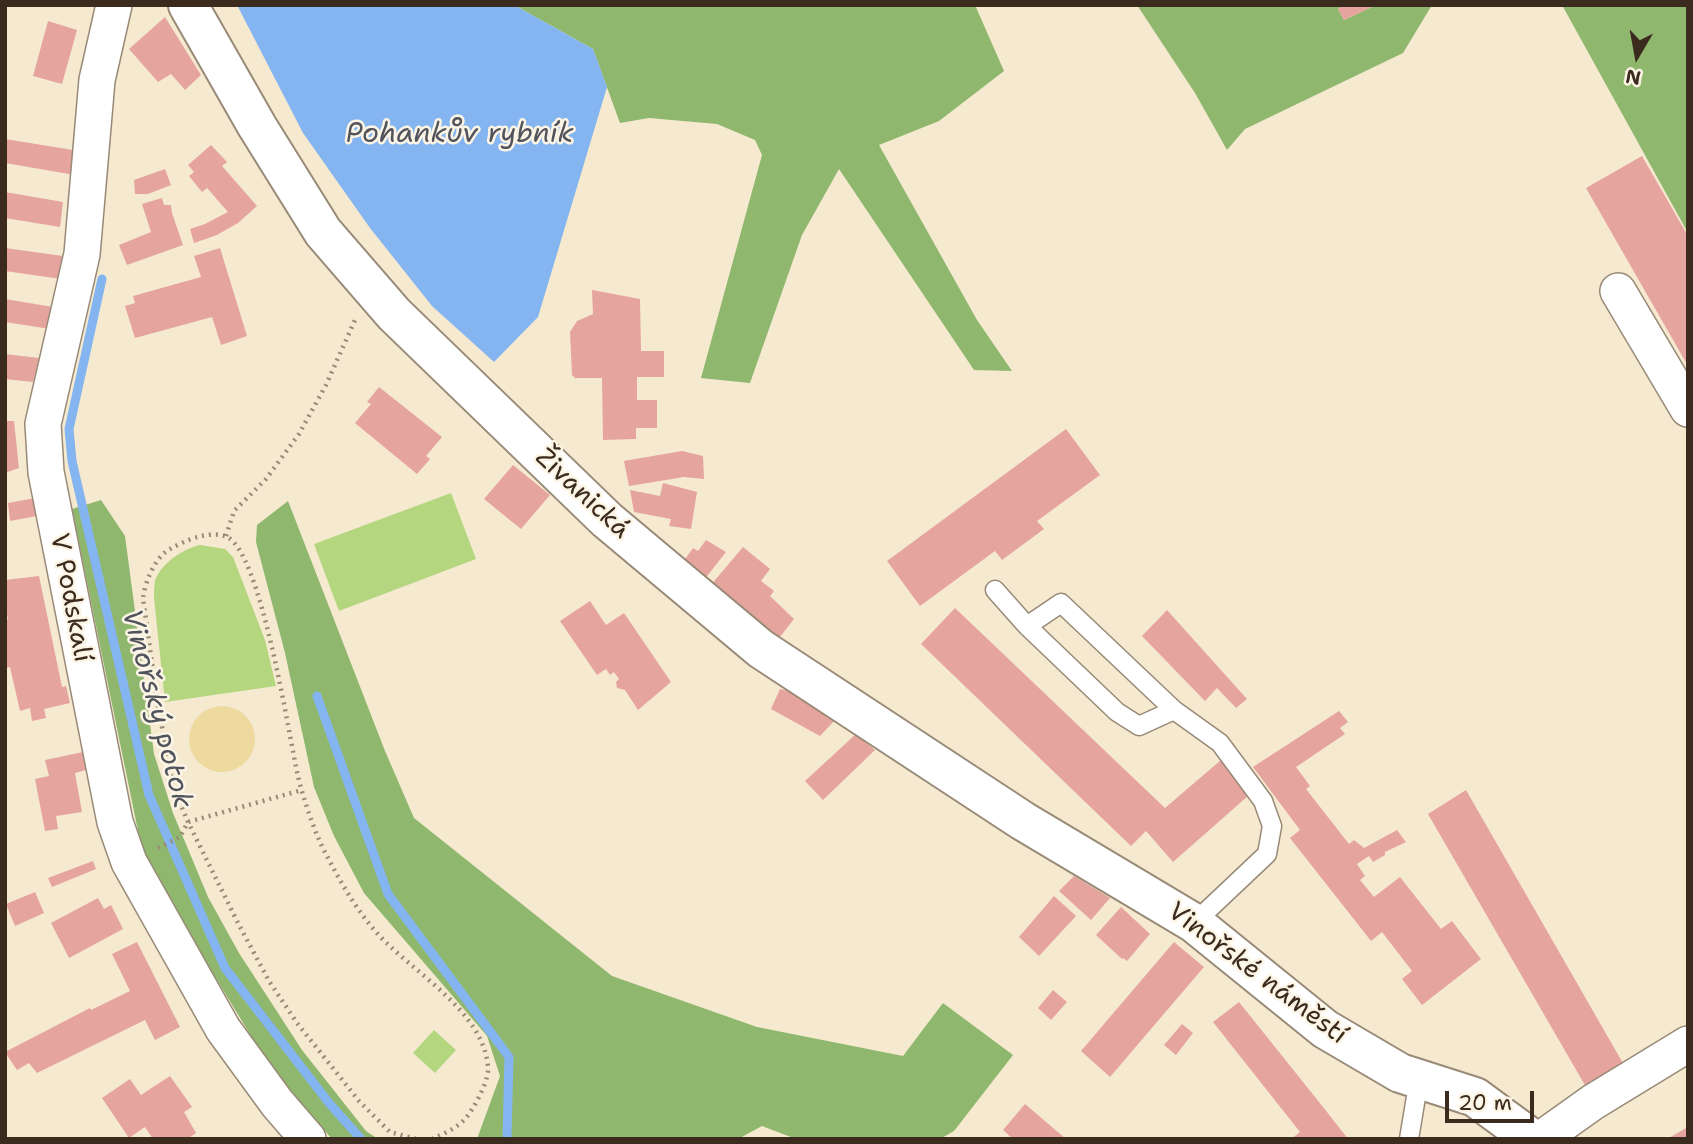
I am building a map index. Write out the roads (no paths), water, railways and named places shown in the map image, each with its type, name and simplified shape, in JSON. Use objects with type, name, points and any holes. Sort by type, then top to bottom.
[{"type":"street","name":"V Podskalí","points":[[114,5],[97,80],[82,254],[43,424],[46,472],[115,822],[129,862],[223,1029],[277,1103],[308,1139]]},
{"type":"street","name":"Živanická","points":[[188,5],[257,126],[323,232],[394,314],[607,520],[761,649],[940,768],[1094,863]]},
{"type":"street","points":[[1618,291],[1688,409]]},
{"type":"street","name":"Vinořské náměstí","points":[[1094,863],[1194,923],[1325,1029],[1400,1073],[1475,1097],[1532,1139]]},
{"type":"street","points":[[1541,1139],[1593,1102],[1688,1044]]},
{"type":"lane","points":[[995,590],[1027,626],[1117,712],[1139,726],[1174,710]]},
{"type":"lane","points":[[1027,626],[1061,603],[1174,710],[1220,743],[1263,801],[1272,826],[1267,854],[1194,923]]},
{"type":"lane","points":[[1409,1139],[1419,1079]]},
{"type":"water","name":"Pohankův rybník","points":[[237,5],[514,5],[593,49],[607,87],[538,317],[494,362],[432,306],[370,228],[303,133]]},
{"type":"waterway","name":"Vinořský potok","points":[[102,279],[69,429],[72,461],[149,795],[225,968],[329,1103],[361,1139]]},
{"type":"waterway","points":[[317,696],[388,894],[509,1057],[507,1139]]}]
